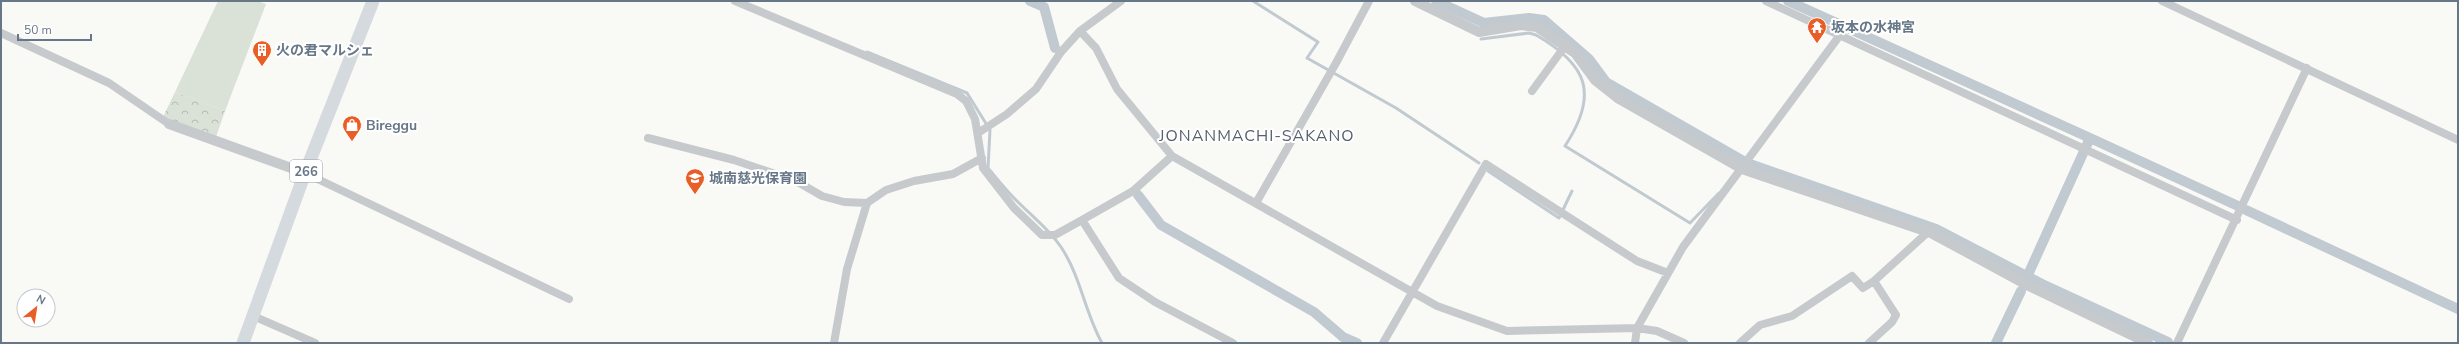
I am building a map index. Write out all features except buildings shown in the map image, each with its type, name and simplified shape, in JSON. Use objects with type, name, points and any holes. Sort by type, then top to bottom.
[{"type":"highway","name":"266","points":[[243,343],[305,173],[373,1]]},
{"type":"street","points":[[735,1],[957,94],[966,101],[972,114],[978,133],[983,168],[1014,208],[1042,235],[1055,235],[1133,191],[1172,156]]},
{"type":"street","points":[[978,133],[1007,114],[1036,89],[1061,52],[1080,31],[1121,1]]},
{"type":"street","points":[[1256,203],[1336,63],[1369,1]]},
{"type":"street","points":[[1415,1],[1479,32],[1521,25],[1537,27],[1575,53],[1595,80],[1619,99],[1742,169],[1928,232],[2029,286],[2148,343]]},
{"type":"street","points":[[1766,1],[2237,220]]},
{"type":"street","points":[[2162,1],[2458,140]]},
{"type":"street","points":[[1080,31],[1096,48],[1117,89],[1172,156],[1436,306],[1507,331],[1637,328],[1657,331],[1684,343]]},
{"type":"street","points":[[1,33],[109,83],[169,124],[305,173],[569,299]]},
{"type":"street","points":[[1635,343],[1637,328],[1683,247],[1840,35]]},
{"type":"street","points":[[1532,91],[1565,46]]},
{"type":"street","points":[[2177,343],[2237,220],[2307,68]]},
{"type":"street","points":[[648,138],[755,167],[796,181],[822,196],[844,202],[868,203],[886,190],[914,181],[953,174],[982,158]]},
{"type":"street","points":[[1383,343],[1486,164],[1636,261],[1668,273]]},
{"type":"street","points":[[834,343],[847,269],[860,234],[868,203]]},
{"type":"street","points":[[1082,220],[1119,278],[1155,302],[1233,343]]},
{"type":"street","points":[[1740,343],[1760,325],[1792,316],[1852,276],[1863,288],[1874,281],[1928,232]]},
{"type":"street","points":[[1868,343],[1892,322],[1896,314],[1874,281]]},
{"type":"street","points":[[253,316],[315,343]]},
{"type":"green space","points":[[218,1],[257,1],[266,4],[225,111],[175,92]]},
{"type":"green space","points":[[175,92],[225,111],[216,137],[163,117]]},
{"type":"waterway","points":[[1030,1],[1044,7],[1055,48]]},
{"type":"waterway","points":[[1253,1],[1318,42],[1307,58],[1396,108],[1479,163]]},
{"type":"waterway","points":[[1436,1],[1484,23],[1529,18],[1544,20],[1589,59],[1606,82],[1747,163],[1936,229],[2042,284],[2168,342]]},
{"type":"waterway","points":[[1788,1],[2090,138]]},
{"type":"waterway","points":[[1481,39],[1529,33],[1536,35],[1554,46],[1577,70],[1583,82],[1584,96],[1582,111],[1576,128],[1565,146],[1690,223],[1719,193]]},
{"type":"waterway","points":[[867,52],[967,93],[990,130],[988,168],[1011,195],[1046,229],[1061,247],[1073,270],[1091,320],[1102,343]]},
{"type":"waterway","points":[[2027,277],[2090,138],[2238,206]]},
{"type":"waterway","points":[[1488,171],[1559,218],[1572,191]]},
{"type":"waterway","points":[[1138,195],[1161,225],[1314,312],[1343,337],[1357,343]]},
{"type":"waterway","points":[[2246,210],[2458,309]]},
{"type":"waterway","points":[[1996,343],[2021,291]]},
{"type":"place","name":"坂本の水神宮","points":[[1817,44]]},
{"type":"place","name":"火の君マルシェ","points":[[262,67]]},
{"type":"place","name":"Bireggu","points":[[352,142]]},
{"type":"place","name":"城南慈光保育園","points":[[695,195]]},
{"type":"district","name":"JONANMACHI-SAKANO","points":[[1257,135]]}]
